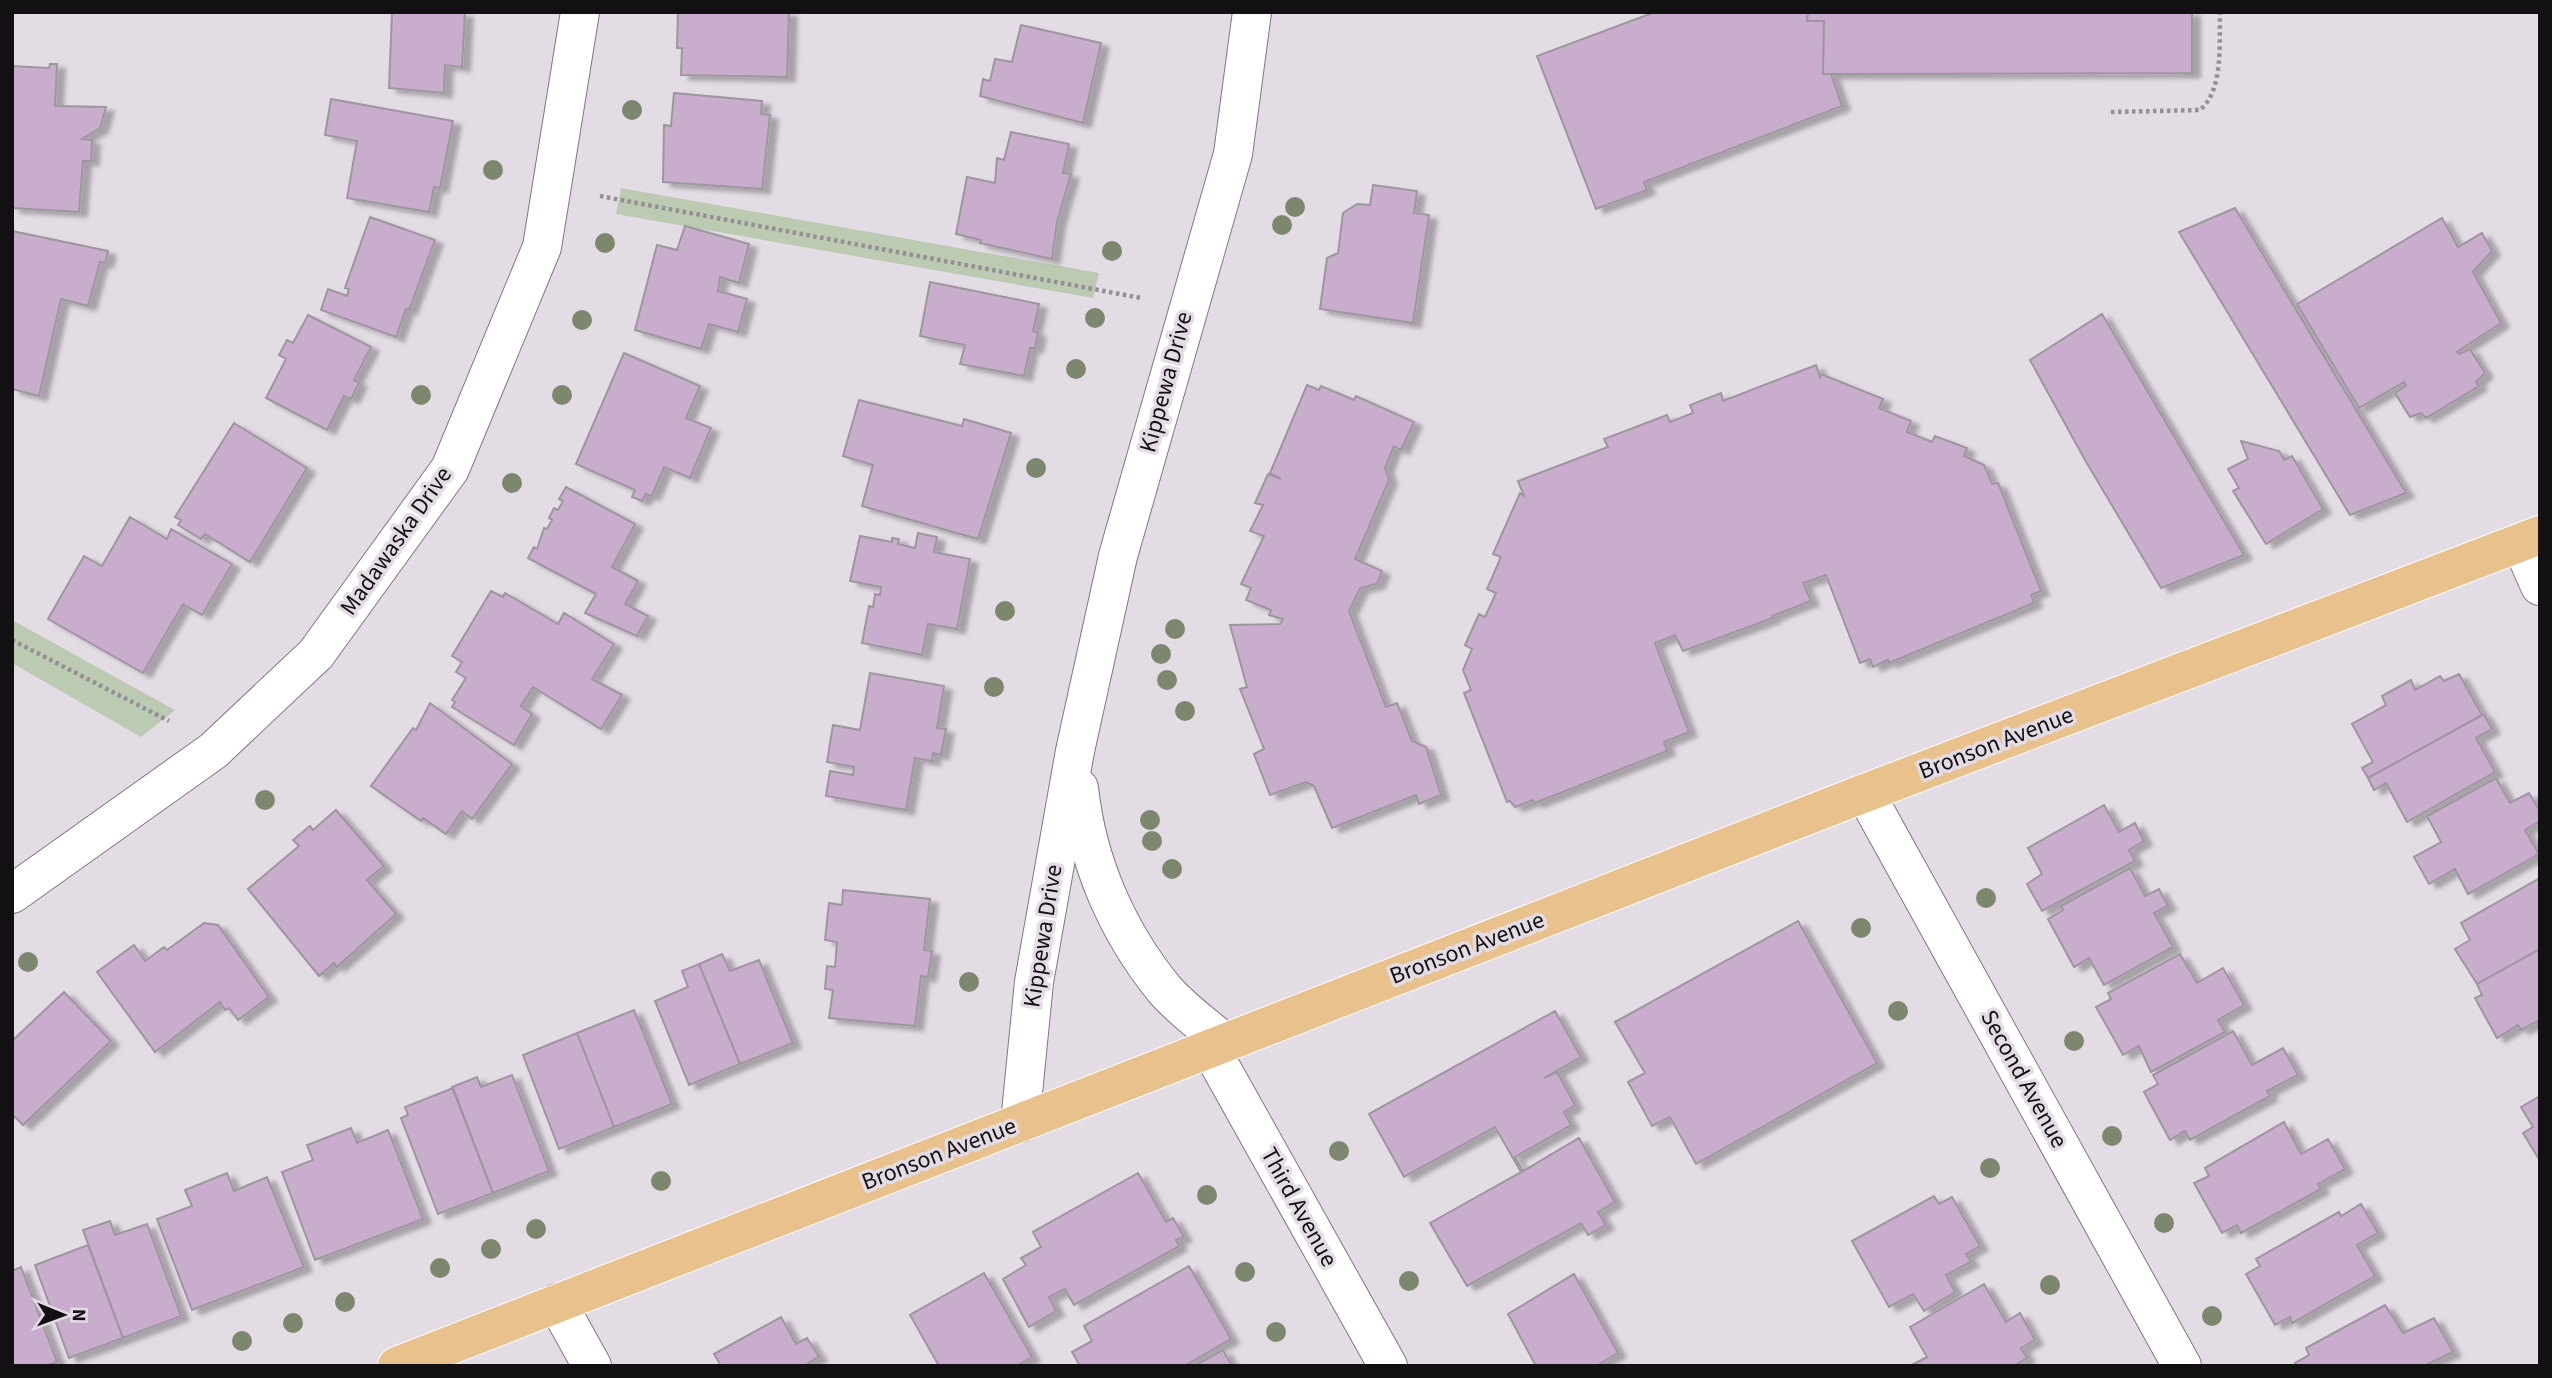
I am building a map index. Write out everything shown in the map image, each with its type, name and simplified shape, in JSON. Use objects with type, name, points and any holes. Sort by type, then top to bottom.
[{"type":"main road","name":"Bronson Avenue","points":[[397,1366],[1865,793],[2530,539]]},
{"type":"street","name":"Madawaska Drive","points":[[12,894],[212,751],[316,654],[450,469],[542,247],[580,12]]},
{"type":"street","name":"Kippewa Drive","points":[[1020,1123],[1034,982],[1075,751],[1118,556],[1233,154],[1252,12]]},
{"type":"street","points":[[2530,539],[2540,586]]},
{"type":"street","name":"Kippewa Drive","points":[[1075,751],[1083,827],[1102,885],[1122,928],[1165,990],[1217,1046]]},
{"type":"street","name":"Second Avenue","points":[[1865,793],[2182,1366]]},
{"type":"street","name":"Third Avenue","points":[[1217,1046],[1388,1366]]},
{"type":"street","points":[[557,1303],[592,1366]]},
{"type":"path","points":[[2111,112],[2200,110],[2210,102],[2218,61],[2220,12]]},
{"type":"path","points":[[551,188],[1125,293],[1186,311]]},
{"type":"path","points":[[12,640],[181,727],[212,751]]},
{"type":"green space","points":[[621,188],[1099,273],[1093,298],[616,214]]},
{"type":"green space","points":[[12,620],[175,710],[141,737],[12,663]]},
{"type":"building","points":[[392,12],[465,13],[462,67],[445,65],[444,93],[389,88]]},
{"type":"building","points":[[678,12],[789,12],[787,77],[681,75],[682,48],[677,48]]},
{"type":"building","points":[[1655,12],[1808,12],[1807,21],[1824,21],[1823,74],[1831,74],[1842,106],[1644,182],[1647,190],[1596,209],[1537,56]]},
{"type":"building","points":[[1808,12],[2192,12],[2192,73],[1823,74],[1824,21],[1807,21]]},
{"type":"building","points":[[1021,25],[1101,43],[1083,123],[980,96],[983,79],[990,81],[995,59],[1012,62]]},
{"type":"building","points":[[50,64],[57,64],[55,106],[106,107],[100,128],[82,139],[92,140],[91,161],[83,161],[79,212],[12,208],[12,66],[49,68]]},
{"type":"building","points":[[674,93],[762,101],[761,114],[770,115],[762,189],[663,182],[664,125],[671,126]]},
{"type":"building","points":[[331,99],[453,121],[440,188],[434,187],[429,212],[347,198],[357,141],[325,135]]},
{"type":"building","points":[[1011,132],[1069,144],[1063,173],[1071,174],[1057,222],[1052,259],[980,243],[981,240],[956,234],[967,177],[995,183],[997,158],[1004,160]]},
{"type":"building","points":[[1373,185],[1417,191],[1414,213],[1429,215],[1413,323],[1320,309],[1327,258],[1338,253],[1343,213],[1357,204],[1370,205]]},
{"type":"building","points":[[2235,208],[2406,493],[2350,515],[2179,232]]},
{"type":"building","points":[[370,217],[435,240],[396,337],[321,310],[328,289],[347,296],[349,289],[345,288]]},
{"type":"building","points":[[2442,218],[2458,247],[2482,233],[2492,251],[2473,272],[2501,323],[2457,352],[2459,354],[2470,349],[2485,373],[2476,382],[2479,386],[2426,418],[2421,413],[2410,417],[2395,393],[2406,386],[2404,382],[2359,408],[2297,304]]},
{"type":"building","points":[[685,226],[749,244],[739,283],[720,277],[718,291],[747,299],[738,332],[709,324],[701,349],[635,330],[657,245],[677,250]]},
{"type":"building","points":[[12,231],[108,251],[105,263],[100,262],[88,306],[61,299],[39,396],[12,389]]},
{"type":"building","points":[[930,282],[1039,304],[1033,331],[1038,333],[1035,348],[1030,348],[1024,376],[960,364],[965,345],[920,336]]},
{"type":"building","points":[[2102,314],[2244,555],[2161,588],[2085,460],[2030,360]]},
{"type":"building","points":[[308,315],[371,347],[354,380],[359,383],[351,399],[344,396],[327,430],[266,398],[286,359],[279,355],[287,340],[293,343]]},
{"type":"building","points":[[624,353],[700,386],[686,418],[711,428],[690,478],[664,467],[652,496],[646,494],[642,501],[632,497],[635,490],[576,464]]},
{"type":"building","points":[[1816,365],[1820,377],[1821,374],[1883,399],[1879,408],[1911,421],[1907,432],[1932,442],[1935,436],[1967,448],[1964,456],[1984,465],[1992,484],[1998,483],[2041,591],[2031,595],[2034,603],[1889,663],[1888,660],[1873,667],[1870,659],[1860,663],[1826,575],[1803,583],[1811,601],[1772,616],[1773,618],[1683,651],[1675,635],[1655,643],[1689,732],[1664,742],[1667,751],[1535,803],[1533,800],[1515,807],[1510,801],[1507,802],[1464,693],[1471,690],[1463,670],[1472,649],[1465,645],[1479,614],[1485,617],[1496,593],[1487,589],[1501,557],[1493,554],[1520,493],[1524,496],[1518,481],[1608,447],[1604,439],[1667,415],[1670,422],[1693,413],[1690,405],[1721,393],[1723,401]]},
{"type":"building","points":[[1307,385],[1319,390],[1321,386],[1354,400],[1356,396],[1414,422],[1401,450],[1394,446],[1385,468],[1389,480],[1355,559],[1382,571],[1377,584],[1360,588],[1349,611],[1386,707],[1397,703],[1412,741],[1426,747],[1441,795],[1419,804],[1416,795],[1332,828],[1314,786],[1306,782],[1270,795],[1254,754],[1264,749],[1240,689],[1247,687],[1230,625],[1280,624],[1283,619],[1269,615],[1271,610],[1246,600],[1251,588],[1241,584],[1264,536],[1250,531],[1263,505],[1255,503],[1268,474],[1281,479],[1270,473]]},
{"type":"building","points":[[859,400],[962,426],[964,419],[1011,433],[978,539],[862,506],[873,465],[843,456]]},
{"type":"building","points":[[234,423],[307,468],[250,562],[205,534],[201,539],[178,525],[181,520],[175,517]]},
{"type":"building","points":[[2241,441],[2279,451],[2284,460],[2292,456],[2323,509],[2266,544],[2233,491],[2239,488],[2228,469],[2248,459]]},
{"type":"building","points":[[566,487],[635,524],[612,567],[638,581],[625,604],[648,616],[637,636],[585,613],[596,594],[528,558],[534,547],[537,549],[544,528],[547,529],[552,520],[549,518],[554,508],[558,510],[563,501],[559,499]]},
{"type":"building","points":[[130,517],[167,539],[171,529],[232,564],[202,615],[183,604],[143,673],[48,619],[84,556],[102,566]]},
{"type":"building","points":[[918,533],[937,537],[934,552],[970,559],[957,629],[928,624],[922,655],[862,643],[869,606],[873,607],[875,594],[880,595],[881,587],[850,581],[860,536],[892,542],[892,538],[899,539],[898,544],[915,548]]},
{"type":"building","points":[[491,591],[503,597],[505,593],[558,624],[564,613],[614,644],[592,679],[622,695],[601,729],[533,687],[521,706],[532,714],[514,745],[452,707],[455,702],[452,700],[466,678],[456,672],[462,662],[452,656]]},
{"type":"building","points":[[870,673],[944,686],[937,728],[946,729],[941,755],[933,753],[932,761],[915,758],[906,810],[826,796],[830,771],[853,775],[854,767],[827,762],[833,725],[860,730]]},
{"type":"building","points":[[2459,674],[2482,715],[2368,778],[2362,768],[2373,762],[2352,724],[2386,705],[2382,696],[2411,680],[2415,690],[2440,676],[2444,681]]},
{"type":"building","points":[[430,703],[512,764],[472,819],[462,811],[446,834],[423,818],[421,821],[371,786],[413,728],[416,730]]},
{"type":"building","points":[[2484,714],[2492,729],[2476,738],[2495,772],[2407,822],[2386,783],[2374,790],[2368,778]]},
{"type":"building","points":[[2496,778],[2510,803],[2529,793],[2540,811],[2540,821],[2525,830],[2539,854],[2468,894],[2455,869],[2429,884],[2414,857],[2441,842],[2427,816]]},
{"type":"building","points":[[2104,805],[2119,832],[2135,823],[2144,841],[2129,850],[2135,861],[2042,911],[2027,884],[2042,874],[2028,848]]},
{"type":"building","points":[[336,810],[384,866],[367,880],[396,914],[337,967],[334,963],[319,976],[248,889],[299,846],[293,840],[310,826],[313,830]]},
{"type":"building","points":[[2130,868],[2145,896],[2159,889],[2168,906],[2154,913],[2173,947],[2104,985],[2089,958],[2074,967],[2048,919],[2063,910],[2061,906]]},
{"type":"building","points":[[2540,878],[2540,949],[2477,984],[2455,949],[2470,940],[2461,923]]},
{"type":"building","points":[[843,890],[930,899],[924,950],[932,951],[928,977],[921,976],[915,1026],[829,1018],[833,990],[825,989],[827,966],[835,967],[837,942],[825,940],[829,903],[842,905]]},
{"type":"building","points":[[1798,921],[1877,1063],[1696,1164],[1670,1117],[1652,1126],[1628,1082],[1645,1073],[1615,1022]]},
{"type":"building","points":[[204,923],[218,925],[269,997],[238,1020],[229,1008],[225,1010],[220,1002],[155,1052],[97,972],[134,945],[145,961],[164,947],[167,950]]},
{"type":"building","points":[[2540,949],[2540,1020],[2521,1030],[2518,1025],[2497,1038],[2475,998],[2482,995],[2477,984]]},
{"type":"building","points":[[722,954],[730,971],[759,960],[793,1043],[740,1064],[699,964]]},
{"type":"building","points":[[2180,954],[2197,983],[2223,968],[2244,1005],[2218,1020],[2225,1032],[2151,1072],[2139,1046],[2123,1055],[2096,1007],[2111,999],[2108,993]]},
{"type":"building","points":[[699,964],[740,1064],[689,1085],[655,1001],[688,987],[682,971]]},
{"type":"building","points":[[64,992],[111,1041],[23,1125],[12,1114],[12,1041]]},
{"type":"building","points":[[634,1010],[672,1104],[614,1127],[577,1033]]},
{"type":"building","points":[[1555,1011],[1581,1057],[1544,1078],[1557,1072],[1575,1105],[1564,1112],[1571,1125],[1515,1157],[1523,1171],[1579,1138],[1615,1202],[1598,1212],[1606,1225],[1588,1235],[1581,1223],[1467,1286],[1430,1223],[1521,1172],[1495,1127],[1404,1177],[1369,1114]]},
{"type":"building","points":[[2233,1031],[2252,1065],[2283,1048],[2298,1075],[2267,1091],[2270,1096],[2190,1140],[2185,1131],[2170,1140],[2144,1092],[2158,1084],[2153,1075]]},
{"type":"building","points":[[577,1033],[614,1127],[559,1149],[523,1055]]},
{"type":"building","points":[[512,1075],[549,1171],[493,1193],[452,1087],[477,1077],[481,1087]]},
{"type":"building","points":[[453,1088],[493,1193],[438,1214],[401,1118],[408,1115],[405,1107]]},
{"type":"building","points":[[2540,1096],[2540,1161],[2523,1133],[2533,1127],[2521,1107]]},
{"type":"building","points":[[2284,1122],[2301,1154],[2328,1139],[2345,1169],[2318,1184],[2321,1189],[2241,1233],[2237,1225],[2222,1233],[2194,1183],[2209,1176],[2205,1168]]},
{"type":"building","points":[[351,1128],[357,1143],[388,1130],[423,1219],[315,1260],[282,1172],[313,1160],[307,1145]]},
{"type":"building","points":[[227,1173],[234,1191],[267,1177],[304,1267],[192,1310],[157,1219],[192,1206],[185,1190]]},
{"type":"building","points":[[1138,1173],[1166,1222],[1173,1218],[1184,1237],[1176,1240],[1179,1246],[1074,1305],[1065,1289],[1049,1297],[1056,1311],[1029,1327],[1003,1279],[1026,1265],[1021,1258],[1041,1247],[1033,1232]]},
{"type":"building","points":[[1934,1196],[1939,1204],[1952,1197],[1980,1246],[1966,1254],[1971,1262],[1946,1275],[1955,1292],[1924,1311],[1913,1294],[1889,1307],[1852,1241]]},
{"type":"building","points":[[2361,1204],[2378,1233],[2357,1245],[2375,1276],[2292,1323],[2290,1317],[2275,1325],[2246,1274],[2260,1266],[2256,1259],[2339,1212],[2341,1216]]},
{"type":"building","points":[[110,1221],[115,1235],[147,1224],[181,1316],[123,1338],[83,1230]]},
{"type":"building","points":[[88,1245],[123,1338],[69,1358],[35,1265]]},
{"type":"building","points":[[1189,1266],[1231,1339],[1184,1366],[1080,1366],[1072,1352],[1092,1341],[1084,1326]]},
{"type":"building","points":[[21,1267],[57,1362],[45,1366],[12,1366],[12,1271]]},
{"type":"building","points":[[984,1273],[1032,1357],[1017,1366],[939,1366],[910,1315]]},
{"type":"building","points":[[1574,1274],[1618,1353],[1596,1366],[1536,1366],[1508,1314]]},
{"type":"building","points":[[1984,1284],[2006,1322],[2020,1313],[2035,1340],[2021,1348],[2027,1358],[2014,1366],[1910,1366],[1927,1357],[1910,1327]]},
{"type":"building","points":[[2385,1305],[2403,1333],[2434,1318],[2453,1352],[2424,1366],[2296,1366],[2295,1363],[2309,1355],[2306,1348]]},
{"type":"building","points":[[781,1317],[796,1344],[807,1338],[819,1357],[808,1363],[810,1366],[721,1366],[714,1354]]},
{"type":"building","points":[[1223,1350],[1232,1366],[1194,1366]]}]
